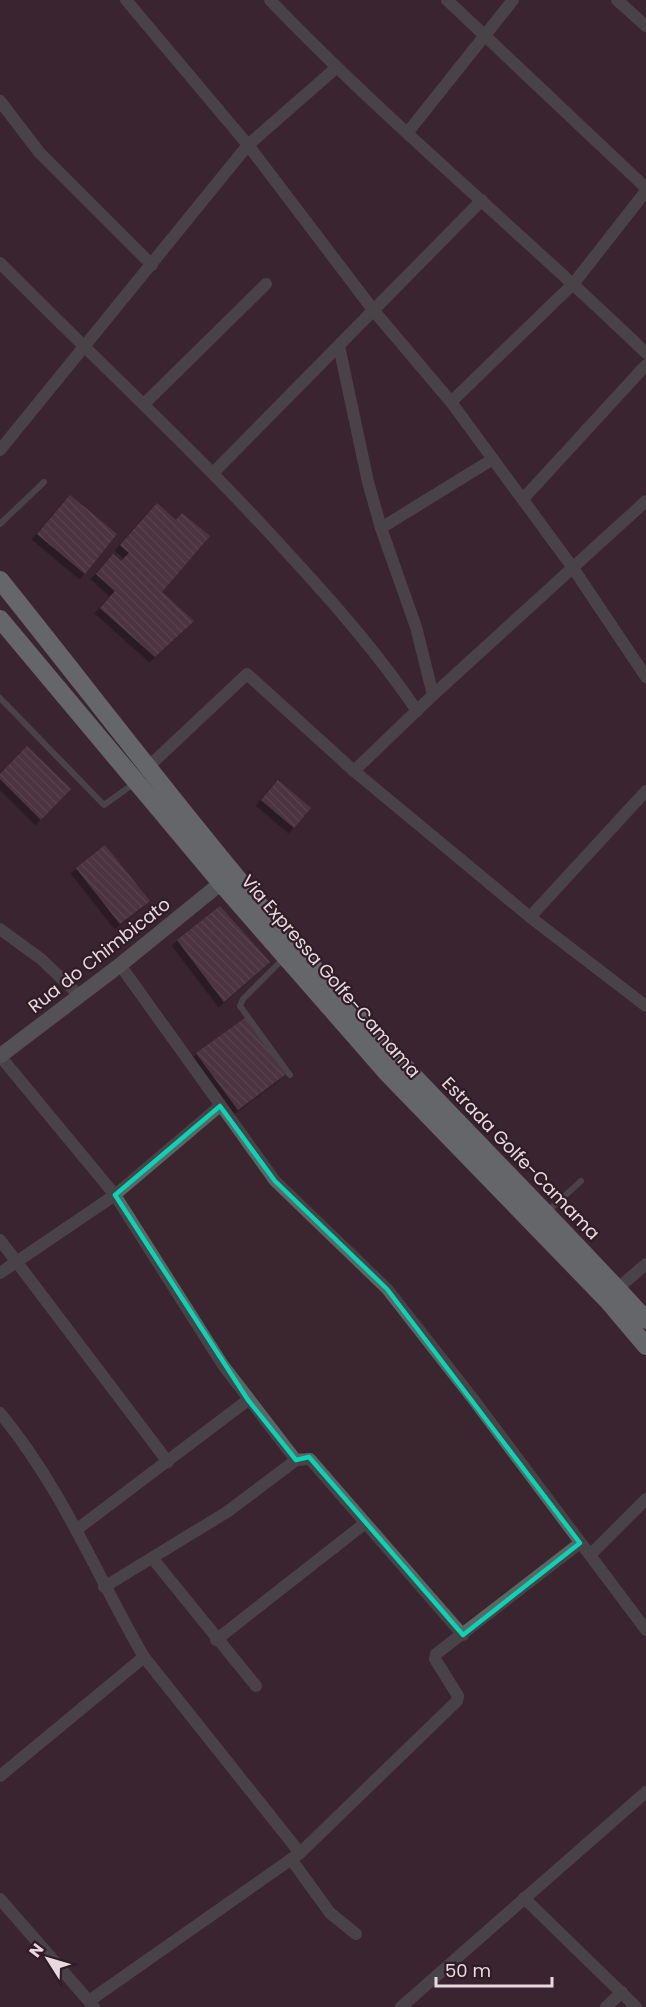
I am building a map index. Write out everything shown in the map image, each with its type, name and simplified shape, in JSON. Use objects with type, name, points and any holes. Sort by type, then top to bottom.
[{"type":"highway","name":"Via Expressa Golfe-Camama","points":[[0,580],[271,918]]},
{"type":"highway","name":"Via Expressa Golfe-Camama","points":[[0,619],[221,883],[388,1074],[608,1301],[646,1346]]},
{"type":"highway","name":"Estrada Golfe-Camama","points":[[271,918],[377,1039],[646,1320]]},
{"type":"street","points":[[126,0],[248,145],[374,311],[451,402],[573,568],[646,677]]},
{"type":"street","points":[[270,0],[336,68],[574,284],[646,354]]},
{"type":"street","points":[[447,0],[646,190],[574,284],[451,402]]},
{"type":"street","points":[[408,132],[513,0]]},
{"type":"street","points":[[617,0],[646,26]]},
{"type":"street","points":[[0,450],[248,145],[336,68]]},
{"type":"street","points":[[0,101],[39,152],[152,265]]},
{"type":"street","points":[[214,472],[482,200]]},
{"type":"street","points":[[0,263],[214,472],[315,582],[390,671],[417,711]]},
{"type":"street","points":[[144,404],[266,284]]},
{"type":"street","points":[[339,346],[351,411],[381,528],[416,627],[433,695]]},
{"type":"street","points":[[523,499],[646,365]]},
{"type":"street","points":[[381,528],[493,459]]},
{"type":"street","points":[[354,771],[433,695],[646,501]]},
{"type":"street","points":[[148,767],[246,674],[354,771],[530,917],[646,1006]]},
{"type":"street","points":[[530,917],[646,791]]},
{"type":"street","name":"Rua do Chimbicato","points":[[0,1056],[120,965],[221,883]]},
{"type":"street","points":[[0,928],[41,959],[80,996]]},
{"type":"street","points":[[120,965],[275,1180],[387,1289],[646,1630]]},
{"type":"street","points":[[0,1056],[115,1195],[248,1400],[296,1460]]},
{"type":"street","points":[[0,1273],[115,1195],[220,1106]]},
{"type":"street","points":[[0,1240],[168,1462]]},
{"type":"street","points":[[617,1289],[645,1265]]},
{"type":"street","points":[[76,1530],[248,1400]]},
{"type":"street","points":[[0,1413],[28,1450],[76,1530],[104,1587],[144,1657],[296,1856],[330,1913],[356,1934]]},
{"type":"street","points":[[104,1587],[227,1512],[296,1460],[310,1459],[364,1524],[463,1635]]},
{"type":"street","points":[[590,1555],[646,1499]]},
{"type":"street","points":[[216,1640],[364,1524]]},
{"type":"street","points":[[0,1899],[92,2004],[296,1856],[457,1701],[458,1696],[434,1657],[580,1543]]},
{"type":"street","points":[[153,1559],[216,1640],[256,1686]]},
{"type":"street","points":[[0,1776],[144,1657]]},
{"type":"street","points":[[401,2007],[646,1791]]},
{"type":"street","points":[[524,1898],[636,2007]]},
{"type":"street","points":[[606,2007],[622,1992]]},
{"type":"lane","points":[[0,524],[44,482]]},
{"type":"lane","points":[[0,698],[104,805],[136,782]]},
{"type":"lane","points":[[285,956],[243,999],[240,1006],[290,1075]]},
{"type":"lane","points":[[546,1213],[581,1181]]},
{"type":"highlighted area","points":[[220,1106],[275,1181],[387,1289],[580,1543],[463,1635],[309,1457],[296,1460],[248,1400],[115,1195]]},
{"type":"building","points":[[70,495],[117,534],[85,574],[37,534]]},
{"type":"building","points":[[157,503],[176,520],[182,513],[210,536],[162,592],[194,621],[155,657],[100,608],[115,591],[96,574],[113,554],[121,561],[129,553],[120,545]]},
{"type":"building","points":[[27,746],[71,789],[41,820],[0,779],[0,774]]},
{"type":"building","points":[[278,780],[311,808],[294,828],[261,800]]},
{"type":"building","points":[[105,845],[150,901],[120,924],[76,868]]},
{"type":"building","points":[[220,906],[270,962],[224,1002],[177,940]]},
{"type":"building","points":[[245,1018],[286,1074],[238,1110],[196,1053]]}]
